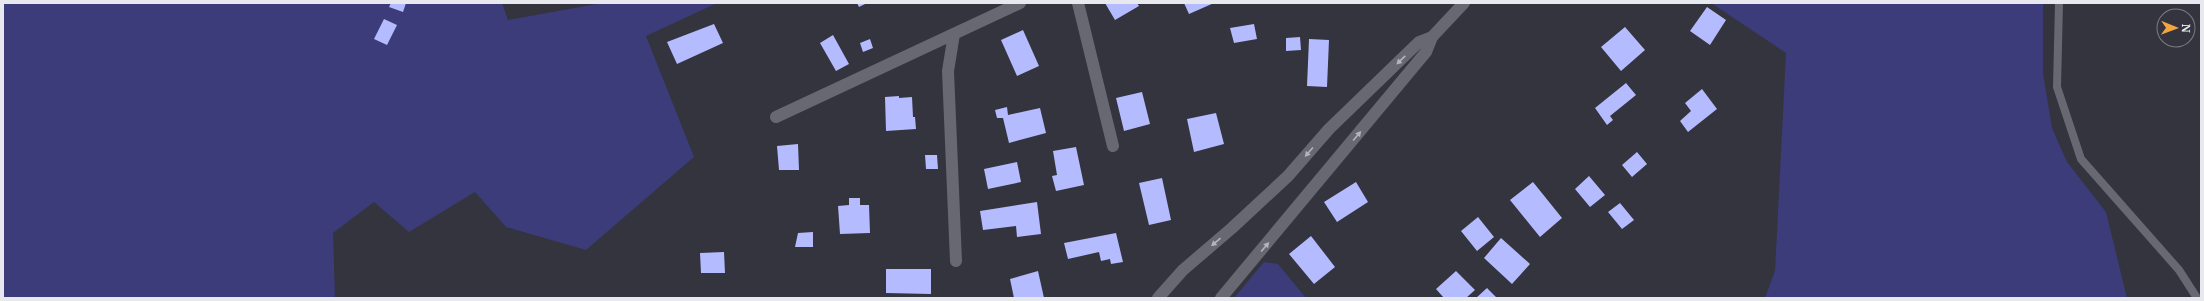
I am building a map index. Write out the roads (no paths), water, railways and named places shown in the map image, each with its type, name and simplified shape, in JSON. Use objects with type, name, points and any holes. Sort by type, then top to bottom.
[{"type":"main road","points":[[776,117],[1020,3]]},
{"type":"main road","points":[[1078,3],[1114,146]]},
{"type":"main road","points":[[1221,298],[1426,52],[1432,37],[1464,3]]},
{"type":"main road","points":[[954,34],[948,71],[956,261]]},
{"type":"main road","points":[[1158,298],[1183,270],[1232,228],[1288,176],[1329,129],[1419,42],[1432,37]]},
{"type":"lane","points":[[2059,3],[2057,87],[2081,159],[2179,270],[2197,298]]}]
